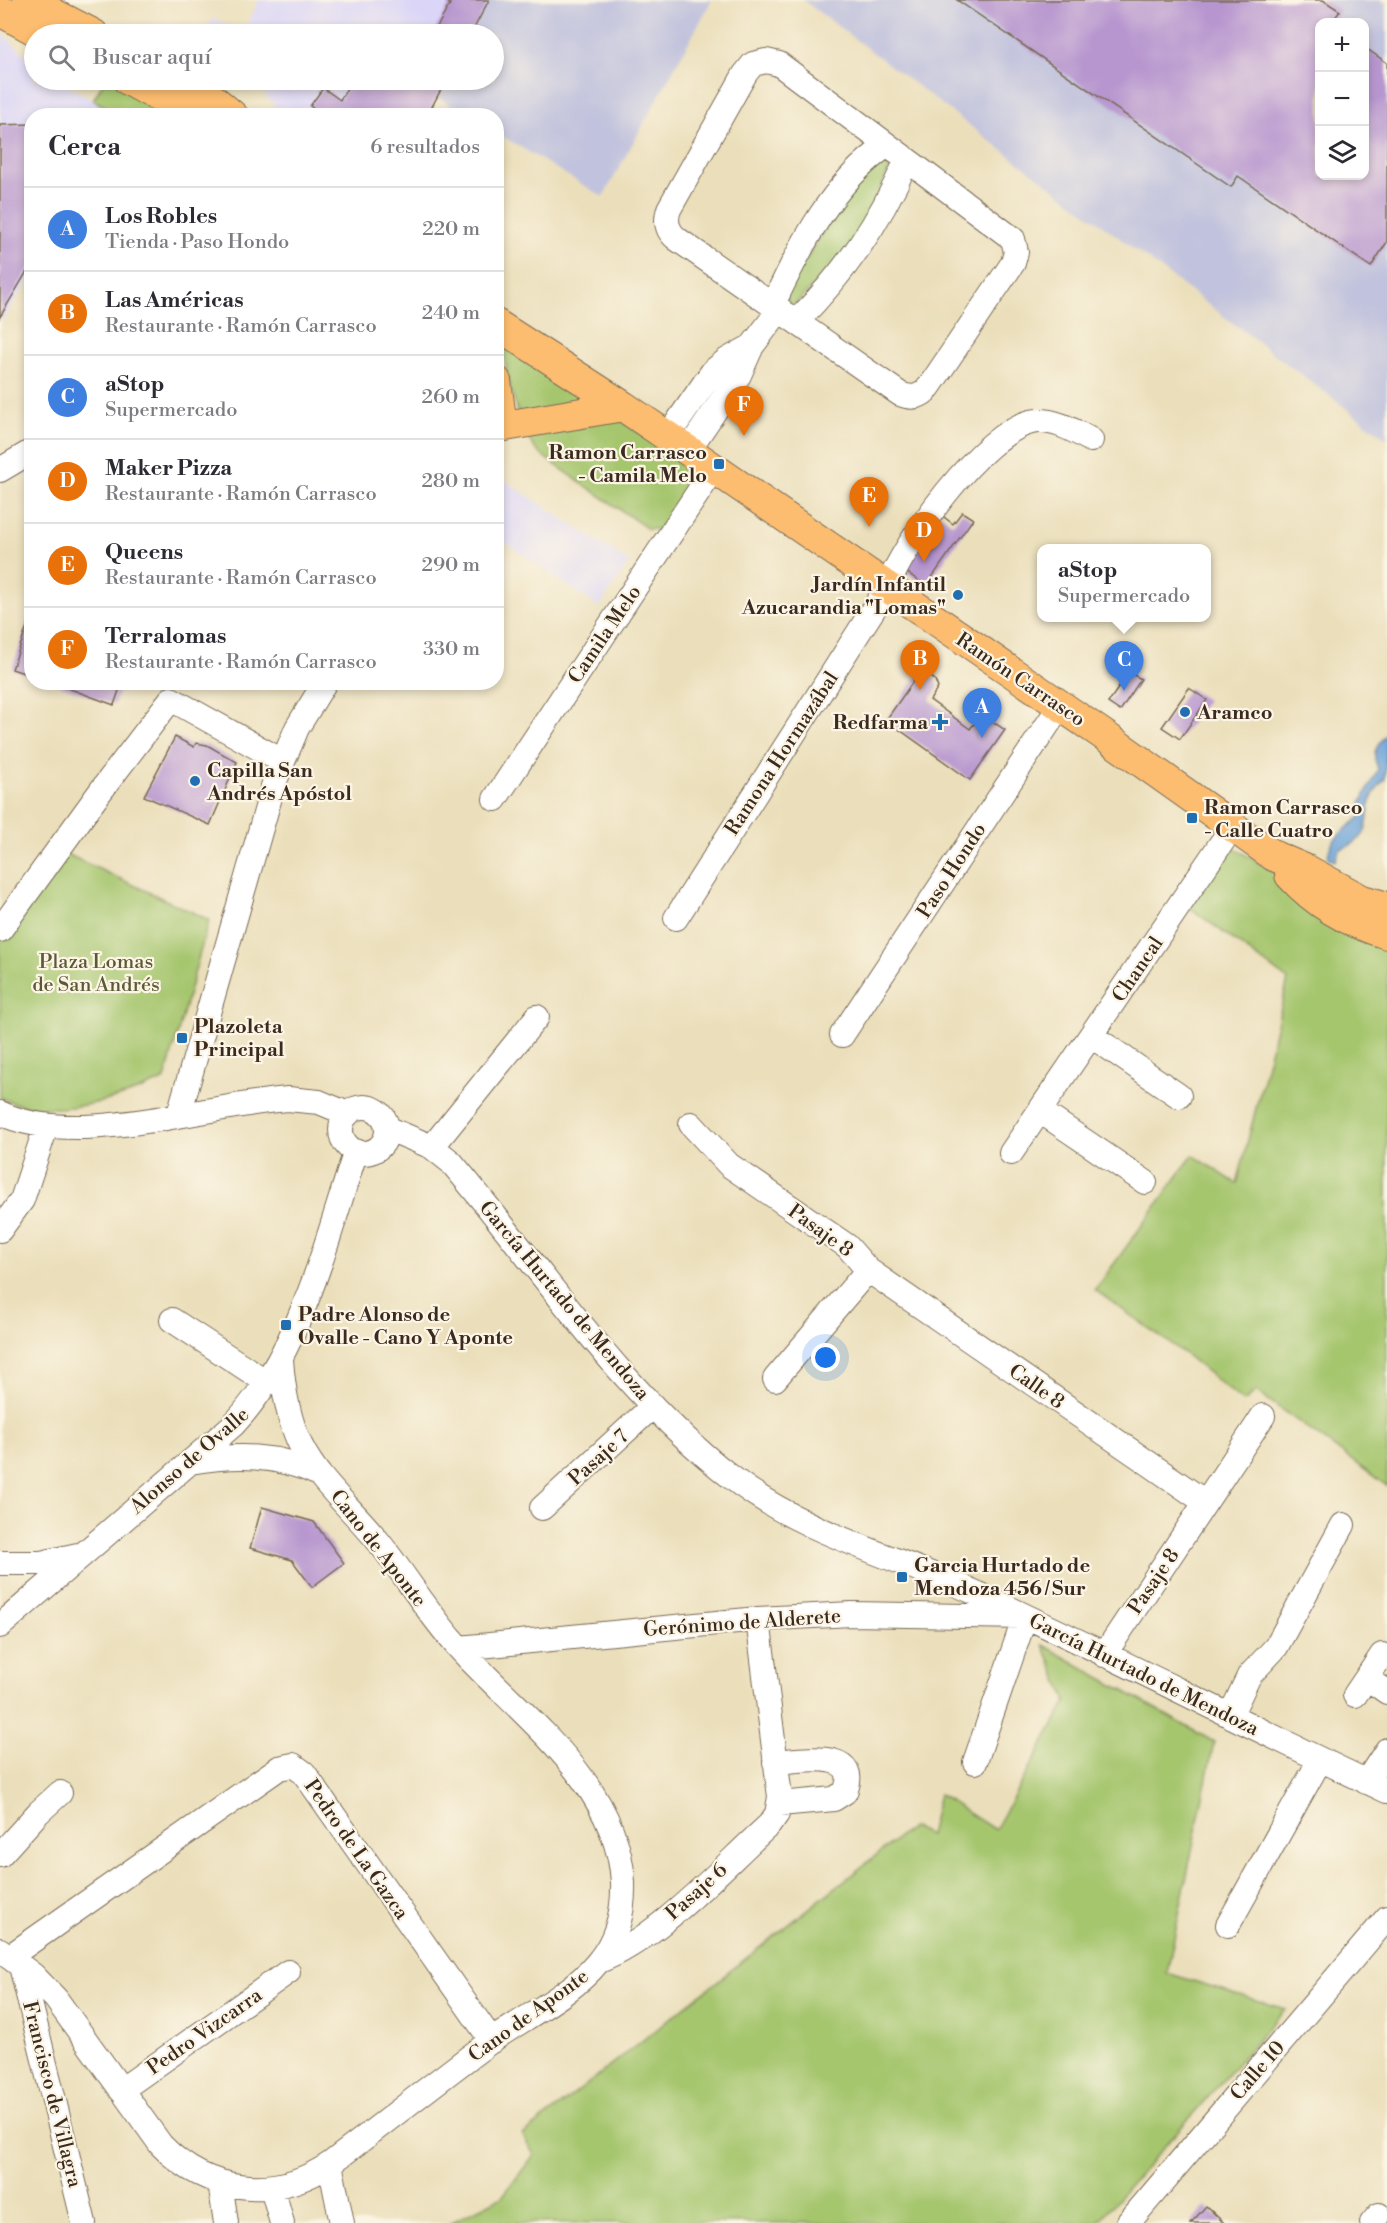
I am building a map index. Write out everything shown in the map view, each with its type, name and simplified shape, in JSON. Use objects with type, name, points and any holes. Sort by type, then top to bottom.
[{"type":"main road","points":[[0,11],[37,11],[69,24]]},
{"type":"main road","points":[[146,90],[179,108]]},
{"type":"main road","points":[[197,90],[224,108]]},
{"type":"main road","name":"Ramón Carrasco","points":[[504,336],[623,406],[1233,826],[1274,856],[1293,878],[1328,908],[1363,926],[1387,934]]},
{"type":"main road","points":[[504,426],[623,406]]},
{"type":"main road","name":"Ramón Carrasco","points":[[1274,856],[1308,870],[1355,897],[1387,907]]},
{"type":"street","points":[[766,60],[779,64],[907,160],[1008,234],[1016,246],[1013,263],[929,387],[915,397],[900,394],[677,239],[667,226],[669,209],[748,68],[766,60]]},
{"type":"street","points":[[783,311],[803,243],[829,201],[856,170],[886,146]]},
{"type":"street","points":[[677,445],[713,371],[752,346],[783,311],[836,280],[859,250],[884,208],[907,160]]},
{"type":"street","name":"Ramona Hormazábal","points":[[676,918],[887,588],[895,568],[913,538],[984,449],[1014,428],[1033,421],[1055,423],[1091,440]]},
{"type":"street","points":[[0,470],[24,456]]},
{"type":"street","name":"Camila Melo","points":[[495,799],[713,470]]},
{"type":"street","points":[[179,1114],[282,761],[297,728],[320,690]]},
{"type":"street","points":[[0,930],[171,699],[282,761]]},
{"type":"street","name":"Paso Hondo","points":[[842,1035],[1060,706]]},
{"type":"street","name":"Chancal","points":[[1011,1153],[1233,826]]},
{"type":"street","points":[[432,1147],[537,1017]]},
{"type":"street","points":[[1092,1035],[1179,1096]]},
{"type":"street","points":[[0,1113],[46,1127],[87,1127],[288,1099],[319,1102],[348,1114]]},
{"type":"street","points":[[359,1108],[372,1109],[382,1116],[387,1128],[380,1146],[369,1153],[356,1151],[343,1138],[342,1125],[348,1114],[359,1108]]},
{"type":"street","points":[[1040,1111],[1145,1182]]},
{"type":"street","name":"Pasaje 8","points":[[691,1124],[729,1165],[847,1246],[868,1270],[775,1378]]},
{"type":"street","points":[[0,1230],[22,1200],[46,1127]]},
{"type":"street","name":"García Hurtado de Mendoza","points":[[387,1128],[432,1147],[452,1162],[580,1325],[653,1406],[715,1465],[770,1503],[825,1530],[975,1592],[1377,1786]]},
{"type":"street","name":"Alonso de Ovalle","points":[[0,1617],[80,1555],[233,1425],[268,1383],[281,1359],[304,1304],[356,1151]]},
{"type":"street","name":"Calle 8","points":[[868,1270],[1205,1502]]},
{"type":"street","points":[[172,1320],[268,1383]]},
{"type":"street","name":"Cano de Aponte","points":[[10,1958],[56,1999],[171,2156],[195,2173],[220,2182],[254,2188],[272,2187],[302,2180],[330,2164],[492,2041],[577,1982],[598,1961],[613,1940],[622,1910],[622,1876],[612,1832],[593,1794],[570,1763],[459,1648],[380,1544],[319,1474],[301,1446],[291,1418],[284,1389],[281,1359]]},
{"type":"street","name":"Pasaje 7","points":[[542,1508],[653,1406]]},
{"type":"street","name":"Pasaje 8","points":[[1104,1655],[1263,1416]]},
{"type":"street","name":"Cano de Aponte","points":[[190,1462],[232,1456],[253,1456],[294,1464],[319,1474]]},
{"type":"street","points":[[1230,1716],[1249,1676],[1276,1647],[1343,1525]]},
{"type":"street","points":[[0,1563],[41,1563],[80,1555]]},
{"type":"street","name":"Gerónimo de Alderete","points":[[459,1648],[758,1619],[851,1614],[1025,1617]]},
{"type":"street","points":[[975,1762],[1025,1617]]},
{"type":"street","points":[[758,1619],[780,1804],[834,1799],[845,1792],[848,1781],[843,1766],[834,1760],[776,1762]]},
{"type":"street","points":[[1382,1655],[1361,1687],[1387,1692]]},
{"type":"street","points":[[1377,1786],[1387,1750]]},
{"type":"street","points":[[1228,1925],[1320,1760]]},
{"type":"street","name":"Pedro de La Gazca","points":[[10,1958],[279,1768],[293,1765],[301,1769],[492,2041]]},
{"type":"street","points":[[0,1856],[31,1820],[60,1793]]},
{"type":"street","name":"Pasaje 6","points":[[598,1961],[626,1950],[652,1931],[769,1825],[780,1804]]},
{"type":"street","name":"Calle 10","points":[[1128,2223],[1387,1918]]},
{"type":"street","name":"Francisco de Villagra","points":[[10,1958],[84,2223]]},
{"type":"street","name":"Pedro Vizcarra","points":[[121,2090],[288,1972]]},
{"type":"street","points":[[330,2164],[342,2223]]},
{"type":"street","points":[[220,2182],[226,2223]]},
{"type":"street","points":[[272,2187],[282,2223]]},
{"type":"shaded area","points":[[259,0],[489,0],[476,24],[248,24]]},
{"type":"shaded area","points":[[489,0],[712,0],[603,197],[504,137],[504,108],[455,108],[437,97],[441,90],[504,90],[504,24],[476,24]]},
{"type":"shaded area","points":[[803,0],[1380,0],[1387,5],[1387,439]]},
{"type":"shaded area","points":[[212,18],[226,24],[210,24]]},
{"type":"shaded area","points":[[0,32],[24,53],[24,90],[75,90],[107,108],[24,108],[24,287],[0,323]]},
{"type":"shaded area","points":[[261,90],[441,90],[431,108],[277,108]]},
{"type":"shaded area","points":[[504,480],[629,562],[599,607],[504,542]]},
{"type":"green space","points":[[99,90],[146,90],[177,108],[107,108],[93,100]]},
{"type":"green space","points":[[888,160],[891,166],[850,249],[792,307],[784,294],[858,176]]},
{"type":"green space","points":[[506,344],[695,470],[697,476],[660,529],[648,529],[534,448],[522,423],[512,393],[505,363]]},
{"type":"green space","points":[[1228,844],[1310,894],[1387,934],[1387,1486],[1256,1391],[1244,1402],[1185,1354],[1095,1290],[1193,1155],[1237,1184],[1288,980],[1186,905]]},
{"type":"green space","name":"Plaza Lomas de San Andrés","points":[[62,852],[209,920],[165,1079],[106,1101],[60,1108],[38,1108],[0,1097],[0,934]]},
{"type":"green space","points":[[1043,1645],[1214,1742],[1167,1973],[1285,2009],[1097,2223],[450,2223],[502,2197],[534,2155],[523,2135],[912,1827],[929,1835],[939,1794],[995,1830],[1067,1701]]},
{"type":"water","points":[[1387,733],[1385,779],[1371,801],[1366,829],[1362,836],[1353,843],[1339,850],[1335,861],[1328,858],[1332,844],[1362,815],[1361,803],[1378,769],[1375,758],[1376,750]]},
{"type":"building","points":[[445,0],[489,0],[476,24],[439,24],[450,4]]},
{"type":"building","points":[[957,0],[1323,0],[1340,11],[1335,18],[1315,18],[1315,180],[1369,180],[1369,50],[1387,63],[1387,242],[1371,267],[1238,176],[1231,187]]},
{"type":"building","points":[[322,90],[326,90],[340,100],[346,90],[441,90],[431,108],[313,108],[310,106]]},
{"type":"building","points":[[24,124],[24,276],[0,317],[0,125]]},
{"type":"building","points":[[962,512],[973,519],[926,586],[902,569],[940,514],[953,524]]},
{"type":"building","points":[[24,635],[24,673],[12,669]]},
{"type":"building","points":[[921,670],[935,680],[938,688],[930,700],[970,729],[981,714],[1005,730],[970,780],[886,720]]},
{"type":"building","points":[[1129,672],[1141,679],[1120,711],[1108,703]]},
{"type":"building","points":[[1189,688],[1207,700],[1180,739],[1162,727]]},
{"type":"building","points":[[73,690],[119,690],[114,705]]},
{"type":"building","points":[[175,737],[194,747],[196,743],[207,745],[237,762],[210,825],[144,796]]},
{"type":"building","points":[[262,1507],[314,1522],[344,1563],[312,1587],[292,1560],[250,1548]]},
{"type":"building","points":[[1206,2206],[1224,2223],[1191,2223]]},
{"type":"place","name":"Terralomas","points":[[744,436]]},
{"type":"place","name":"Ramon Carrasco - Camila Melo","points":[[719,464]]},
{"type":"place","name":"Queens","points":[[869,527]]},
{"type":"place","name":"Maker Pizza","points":[[924,562]]},
{"type":"place","name":"Jardín Infantil Azucarandia \"Lomas\"","points":[[958,595]]},
{"type":"place","name":"Las Américas","points":[[920,690]]},
{"type":"place","name":"aStop","points":[[1124,691]]},
{"type":"place","name":"Aramco","points":[[1185,712]]},
{"type":"place","name":"Redfarma","points":[[940,722]]},
{"type":"place","name":"Los Robles","points":[[982,738]]},
{"type":"place","name":"Capilla San Andrés Apóstol","points":[[195,781]]},
{"type":"place","name":"Ramon Carrasco - Calle Cuatro","points":[[1192,818]]},
{"type":"place","name":"Plazoleta Principal","points":[[182,1038]]},
{"type":"place","name":"Padre Alonso de Ovalle - Cano Y Aponte","points":[[286,1325]]},
{"type":"place","name":"Garcia Hurtado de Mendoza 456 / Sur","points":[[902,1577]]}]
